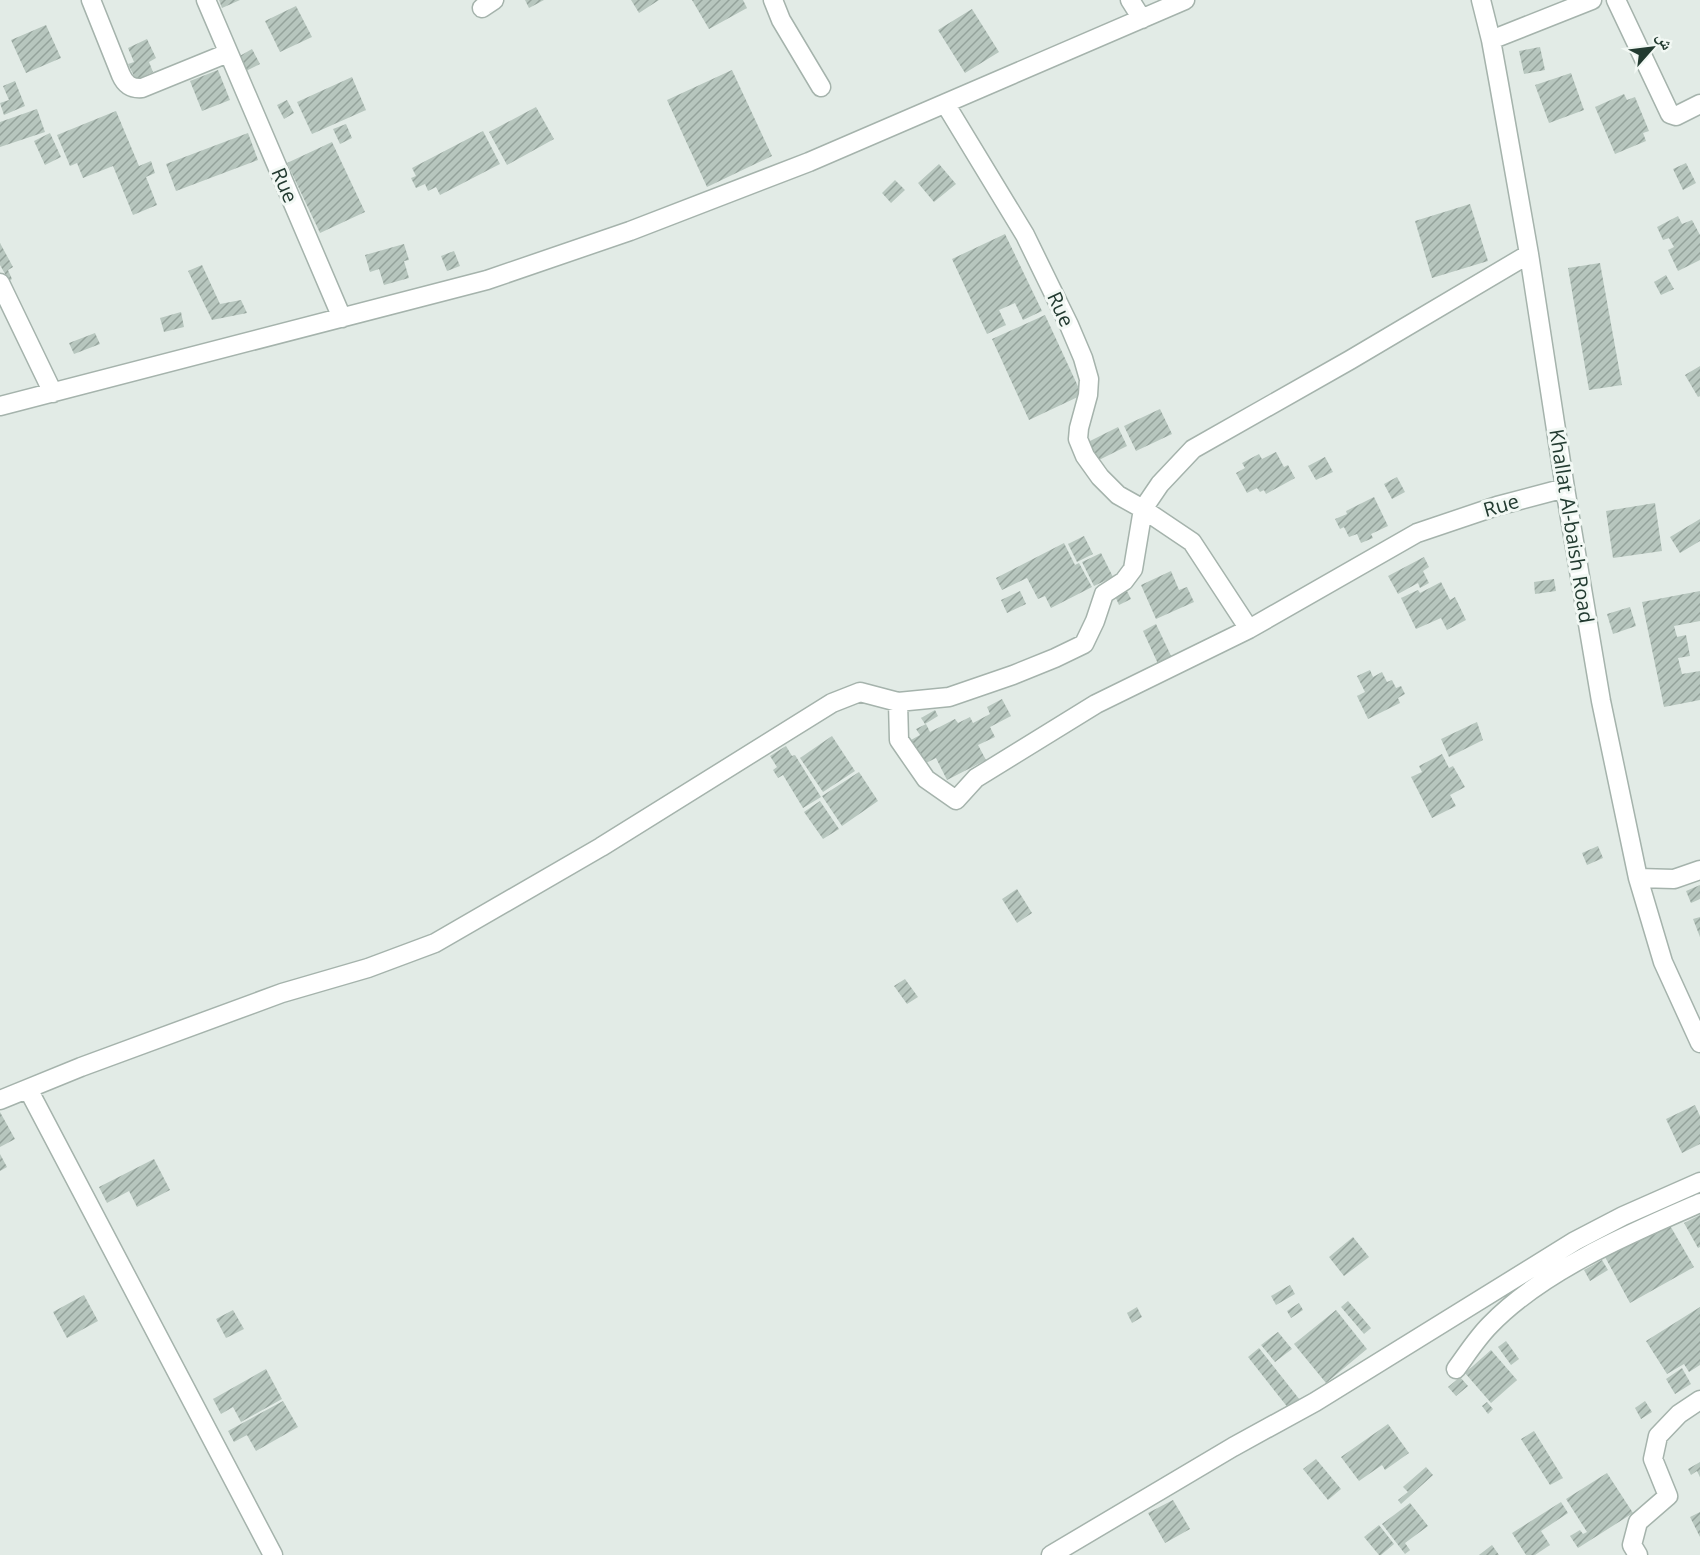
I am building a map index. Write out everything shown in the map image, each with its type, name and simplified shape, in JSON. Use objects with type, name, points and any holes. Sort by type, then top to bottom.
[{"type":"street","points":[[91,0],[121,75],[126,84],[131,87],[142,88],[228,53]]},
{"type":"street","name":"Rue","points":[[206,0],[342,318]]},
{"type":"street","points":[[772,0],[781,20],[821,87]]},
{"type":"street","points":[[1130,0],[1142,19]]},
{"type":"street","points":[[0,406],[487,280],[630,231],[809,162],[946,105],[1185,0]]},
{"type":"street","name":"Khallat Al-baish Road","points":[[1480,0],[1491,40],[1529,254],[1601,701],[1638,878],[1663,962],[1700,1042]]},
{"type":"street","points":[[1491,40],[1592,0]]},
{"type":"street","points":[[1616,0],[1670,114],[1676,116],[1700,104]]},
{"type":"street","name":"Rue","points":[[946,105],[1025,235],[1083,358],[1089,379],[1088,395],[1078,439],[1085,456],[1100,477],[1118,495],[1191,542],[1249,629]]},
{"type":"street","points":[[0,1100],[92,1063],[282,993],[368,968],[435,943],[601,847],[832,703],[860,692],[898,702],[949,697],[1013,675],[1084,644],[1104,594],[1124,581],[1133,569],[1143,509],[1167,476],[1193,449],[1350,360],[1529,254]]},
{"type":"street","points":[[0,283],[53,393]]},
{"type":"street","name":"Rue","points":[[898,702],[899,740],[926,779],[956,800],[976,778],[1096,704],[1249,629],[1417,533],[1497,506],[1565,488]]},
{"type":"street","points":[[1638,878],[1674,879],[1700,870]]},
{"type":"street","points":[[28,1089],[273,1555]]},
{"type":"street","points":[[1051,1555],[1233,1447],[1315,1402],[1575,1241],[1623,1216],[1700,1182]]},
{"type":"street","points":[[1456,1369],[1490,1325],[1528,1292],[1585,1256],[1700,1203]]},
{"type":"street","points":[[1638,1555],[1632,1545],[1638,1522],[1668,1496],[1653,1459],[1658,1436],[1679,1414],[1700,1400]]},
{"type":"building","points":[[219,0],[240,0],[222,8]]},
{"type":"building","points":[[525,0],[544,0],[529,8]]},
{"type":"building","points":[[631,0],[659,0],[639,13]]},
{"type":"building","points":[[692,0],[743,0],[747,8],[709,29]]},
{"type":"building","points":[[296,6],[312,37],[280,52],[265,21]]},
{"type":"building","points":[[972,9],[999,52],[965,73],[938,30]]},
{"type":"building","points":[[46,25],[61,58],[26,73],[11,40]]},
{"type":"building","points":[[147,39],[156,58],[149,62],[153,72],[136,80],[128,64],[134,62],[128,48]]},
{"type":"building","points":[[1540,47],[1545,70],[1524,74],[1519,51]]},
{"type":"building","points":[[252,49],[260,64],[246,71],[238,57]]},
{"type":"building","points":[[218,70],[230,100],[202,111],[190,81]]},
{"type":"building","points":[[732,70],[772,156],[707,187],[667,100]]},
{"type":"building","points":[[1571,73],[1584,110],[1549,123],[1535,85]]},
{"type":"building","points":[[352,77],[366,110],[312,134],[297,102]]},
{"type":"building","points":[[15,81],[25,106],[4,115],[0,103],[9,100],[3,86]]},
{"type":"building","points":[[1624,94],[1627,100],[1635,97],[1649,131],[1643,133],[1646,141],[1615,154],[1595,107]]},
{"type":"building","points":[[287,100],[294,113],[284,119],[277,105]]},
{"type":"building","points":[[536,107],[554,139],[507,165],[489,132]]},
{"type":"building","points":[[37,109],[45,132],[0,147],[0,122]]},
{"type":"building","points":[[116,111],[139,166],[151,161],[155,173],[146,177],[157,205],[133,215],[113,166],[83,178],[77,163],[70,166],[57,135]]},
{"type":"building","points":[[346,124],[352,138],[340,144],[333,129]]},
{"type":"building","points":[[483,131],[500,164],[440,195],[436,187],[428,191],[425,184],[416,188],[411,178],[416,176],[412,168]]},
{"type":"building","points":[[50,133],[61,157],[45,165],[34,141]]},
{"type":"building","points":[[248,133],[258,160],[176,191],[166,164]]},
{"type":"building","points":[[332,142],[365,212],[320,233],[287,163]]},
{"type":"building","points":[[1686,163],[1696,183],[1683,190],[1673,169]]},
{"type":"building","points":[[939,164],[956,184],[934,202],[918,183]]},
{"type":"building","points":[[895,180],[905,190],[891,203],[882,193]]},
{"type":"building","points":[[1470,204],[1488,261],[1432,278],[1415,221]]},
{"type":"building","points":[[1678,216],[1682,224],[1692,220],[1700,235],[1700,260],[1678,271],[1668,250],[1674,247],[1669,238],[1663,240],[1657,227]]},
{"type":"building","points":[[1005,234],[1042,311],[1023,320],[1015,303],[999,310],[1006,325],[987,334],[952,259]]},
{"type":"building","points":[[0,243],[13,267],[8,270],[12,279],[9,281],[0,265]]},
{"type":"building","points":[[404,244],[409,260],[404,261],[409,278],[384,285],[379,269],[370,272],[365,255]]},
{"type":"building","points":[[454,251],[460,266],[447,271],[441,256]]},
{"type":"building","points":[[1600,263],[1622,385],[1589,390],[1568,268]]},
{"type":"building","points":[[202,265],[220,304],[241,300],[247,313],[212,320],[188,271]]},
{"type":"building","points":[[1666,275],[1674,289],[1661,295],[1654,282]]},
{"type":"building","points":[[181,312],[184,327],[164,332],[160,318]]},
{"type":"building","points":[[1045,315],[1082,395],[1029,420],[992,339]]},
{"type":"building","points":[[95,333],[100,344],[74,354],[69,343]]},
{"type":"building","points":[[1700,366],[1700,396],[1698,397],[1685,375]]},
{"type":"building","points":[[1160,409],[1172,434],[1136,451],[1124,426]]},
{"type":"building","points":[[1118,427],[1127,446],[1095,462],[1086,443]]},
{"type":"building","points":[[1276,452],[1284,467],[1288,465],[1295,478],[1266,494],[1264,490],[1260,492],[1257,488],[1247,493],[1236,473],[1245,468],[1242,463],[1259,454],[1262,459]]},
{"type":"building","points":[[1325,457],[1333,472],[1316,480],[1308,466]]},
{"type":"building","points":[[1397,477],[1405,492],[1392,499],[1384,484]]},
{"type":"building","points":[[1374,497],[1388,526],[1371,534],[1373,538],[1361,543],[1357,534],[1349,537],[1344,527],[1340,529],[1335,519]]},
{"type":"building","points":[[1655,503],[1662,551],[1613,558],[1606,511]]},
{"type":"building","points":[[1700,519],[1700,541],[1680,553],[1670,537]]},
{"type":"building","points":[[1084,536],[1093,554],[1077,562],[1068,544]]},
{"type":"building","points":[[1064,543],[1075,565],[1079,563],[1092,587],[1051,608],[1045,596],[1038,599],[1027,578],[1002,590],[996,578]]},
{"type":"building","points":[[1101,553],[1113,577],[1094,586],[1082,562]]},
{"type":"building","points":[[1424,557],[1429,567],[1423,571],[1429,583],[1420,588],[1418,583],[1398,594],[1388,576]]},
{"type":"building","points":[[1171,571],[1179,590],[1187,587],[1194,602],[1156,619],[1141,585]]},
{"type":"building","points":[[1554,579],[1556,591],[1535,594],[1534,582]]},
{"type":"building","points":[[1441,582],[1450,600],[1455,597],[1466,620],[1447,630],[1441,618],[1416,629],[1401,598],[1418,590],[1420,593]]},
{"type":"building","points":[[1020,591],[1026,604],[1007,613],[1001,600]]},
{"type":"building","points":[[1127,591],[1131,599],[1119,605],[1115,596]]},
{"type":"building","points":[[1700,591],[1700,621],[1674,626],[1677,637],[1686,635],[1690,656],[1678,658],[1682,674],[1700,671],[1700,700],[1664,707],[1642,602]]},
{"type":"building","points":[[1630,607],[1636,626],[1613,634],[1607,614]]},
{"type":"building","points":[[1156,624],[1173,660],[1159,666],[1143,631]]},
{"type":"building","points":[[1370,670],[1373,677],[1382,672],[1387,682],[1392,680],[1396,688],[1401,686],[1405,694],[1398,698],[1400,703],[1368,719],[1357,696],[1365,692],[1357,676]]},
{"type":"building","points":[[1002,699],[1011,716],[990,727],[995,737],[978,745],[986,760],[947,780],[936,758],[924,764],[911,740],[920,735],[916,729],[926,724],[930,732],[955,719],[958,723],[970,717],[973,723],[990,714],[987,707]]},
{"type":"building","points":[[935,710],[938,716],[925,724],[921,718]]},
{"type":"building","points":[[1477,722],[1483,740],[1449,757],[1441,739]]},
{"type":"building","points":[[832,736],[855,771],[823,792],[800,758]]},
{"type":"building","points":[[786,746],[792,756],[795,755],[821,797],[803,808],[783,775],[778,778],[773,770],[777,767],[770,756]]},
{"type":"building","points":[[1442,754],[1449,768],[1453,766],[1465,787],[1450,795],[1456,806],[1432,818],[1411,777],[1422,772],[1419,766]]},
{"type":"building","points":[[859,772],[878,801],[842,826],[822,796]]},
{"type":"building","points":[[820,801],[839,829],[823,839],[804,812]]},
{"type":"building","points":[[1598,846],[1603,858],[1587,865],[1582,853]]},
{"type":"building","points":[[1700,885],[1700,899],[1691,903],[1686,891]]},
{"type":"building","points":[[1017,889],[1032,913],[1017,923],[1002,899]]},
{"type":"building","points":[[1700,917],[1700,937],[1693,919]]},
{"type":"building","points":[[905,979],[918,997],[907,1004],[894,986]]},
{"type":"building","points":[[1695,1105],[1700,1116],[1700,1144],[1682,1153],[1666,1119]]},
{"type":"building","points":[[0,1112],[15,1139],[0,1147]]},
{"type":"building","points":[[0,1154],[7,1167],[0,1171]]},
{"type":"building","points":[[154,1159],[170,1190],[137,1207],[129,1191],[107,1203],[99,1187]]},
{"type":"building","points":[[1700,1215],[1700,1247],[1698,1248],[1684,1223]]},
{"type":"building","points":[[1668,1222],[1694,1267],[1630,1303],[1605,1257]]},
{"type":"building","points":[[1353,1237],[1369,1257],[1344,1276],[1329,1257]]},
{"type":"building","points":[[1602,1260],[1608,1270],[1590,1281],[1584,1270]]},
{"type":"building","points":[[1290,1285],[1295,1294],[1276,1305],[1271,1296]]},
{"type":"building","points":[[84,1295],[98,1321],[67,1338],[53,1312]]},
{"type":"building","points":[[1348,1301],[1371,1328],[1364,1334],[1341,1307]]},
{"type":"building","points":[[1299,1303],[1303,1310],[1291,1318],[1287,1311]]},
{"type":"building","points":[[1137,1307],[1142,1317],[1132,1323],[1127,1313]]},
{"type":"building","points":[[1700,1307],[1700,1365],[1689,1372],[1684,1364],[1667,1374],[1646,1341]]},
{"type":"building","points":[[233,1310],[244,1329],[226,1338],[216,1319]]},
{"type":"building","points":[[1336,1310],[1367,1349],[1326,1383],[1294,1344]]},
{"type":"building","points":[[1278,1332],[1292,1349],[1275,1362],[1261,1345]]},
{"type":"building","points":[[1506,1341],[1519,1359],[1511,1365],[1498,1347]]},
{"type":"building","points":[[1259,1348],[1300,1400],[1289,1409],[1248,1357]]},
{"type":"building","points":[[1491,1350],[1517,1380],[1491,1403],[1465,1373]]},
{"type":"building","points":[[1682,1368],[1691,1384],[1675,1394],[1666,1379]]},
{"type":"building","points":[[266,1369],[282,1399],[241,1422],[233,1407],[221,1414],[213,1399]]},
{"type":"building","points":[[1460,1377],[1468,1386],[1456,1396],[1448,1387]]},
{"type":"building","points":[[283,1401],[298,1427],[256,1451],[247,1435],[234,1442],[228,1431]]},
{"type":"building","points":[[1645,1401],[1652,1412],[1641,1419],[1635,1408]]},
{"type":"building","points":[[1487,1402],[1493,1409],[1488,1414],[1482,1406]]},
{"type":"building","points":[[1388,1424],[1409,1453],[1385,1470],[1382,1465],[1359,1481],[1341,1457]]},
{"type":"building","points":[[1534,1431],[1563,1478],[1550,1485],[1521,1439]]},
{"type":"building","points":[[1316,1459],[1341,1489],[1328,1500],[1303,1469]]},
{"type":"building","points":[[1700,1462],[1700,1477],[1697,1471],[1691,1475],[1688,1469]]},
{"type":"building","points":[[1426,1467],[1433,1475],[1401,1504],[1398,1500],[1408,1492],[1403,1487]]},
{"type":"building","points":[[1607,1473],[1633,1513],[1578,1548],[1570,1536],[1580,1530],[1583,1534],[1587,1532],[1566,1499]]},
{"type":"building","points":[[1173,1500],[1190,1529],[1165,1543],[1148,1513]]},
{"type":"building","points":[[1561,1502],[1568,1513],[1541,1531],[1550,1545],[1535,1555],[1526,1555],[1512,1533]]},
{"type":"building","points":[[1410,1503],[1428,1526],[1405,1543],[1410,1550],[1405,1554],[1382,1524]]},
{"type":"building","points":[[1700,1512],[1700,1537],[1690,1517]]},
{"type":"building","points":[[1379,1525],[1394,1544],[1381,1555],[1364,1537]]},
{"type":"building","points":[[1492,1545],[1499,1555],[1479,1555]]}]
